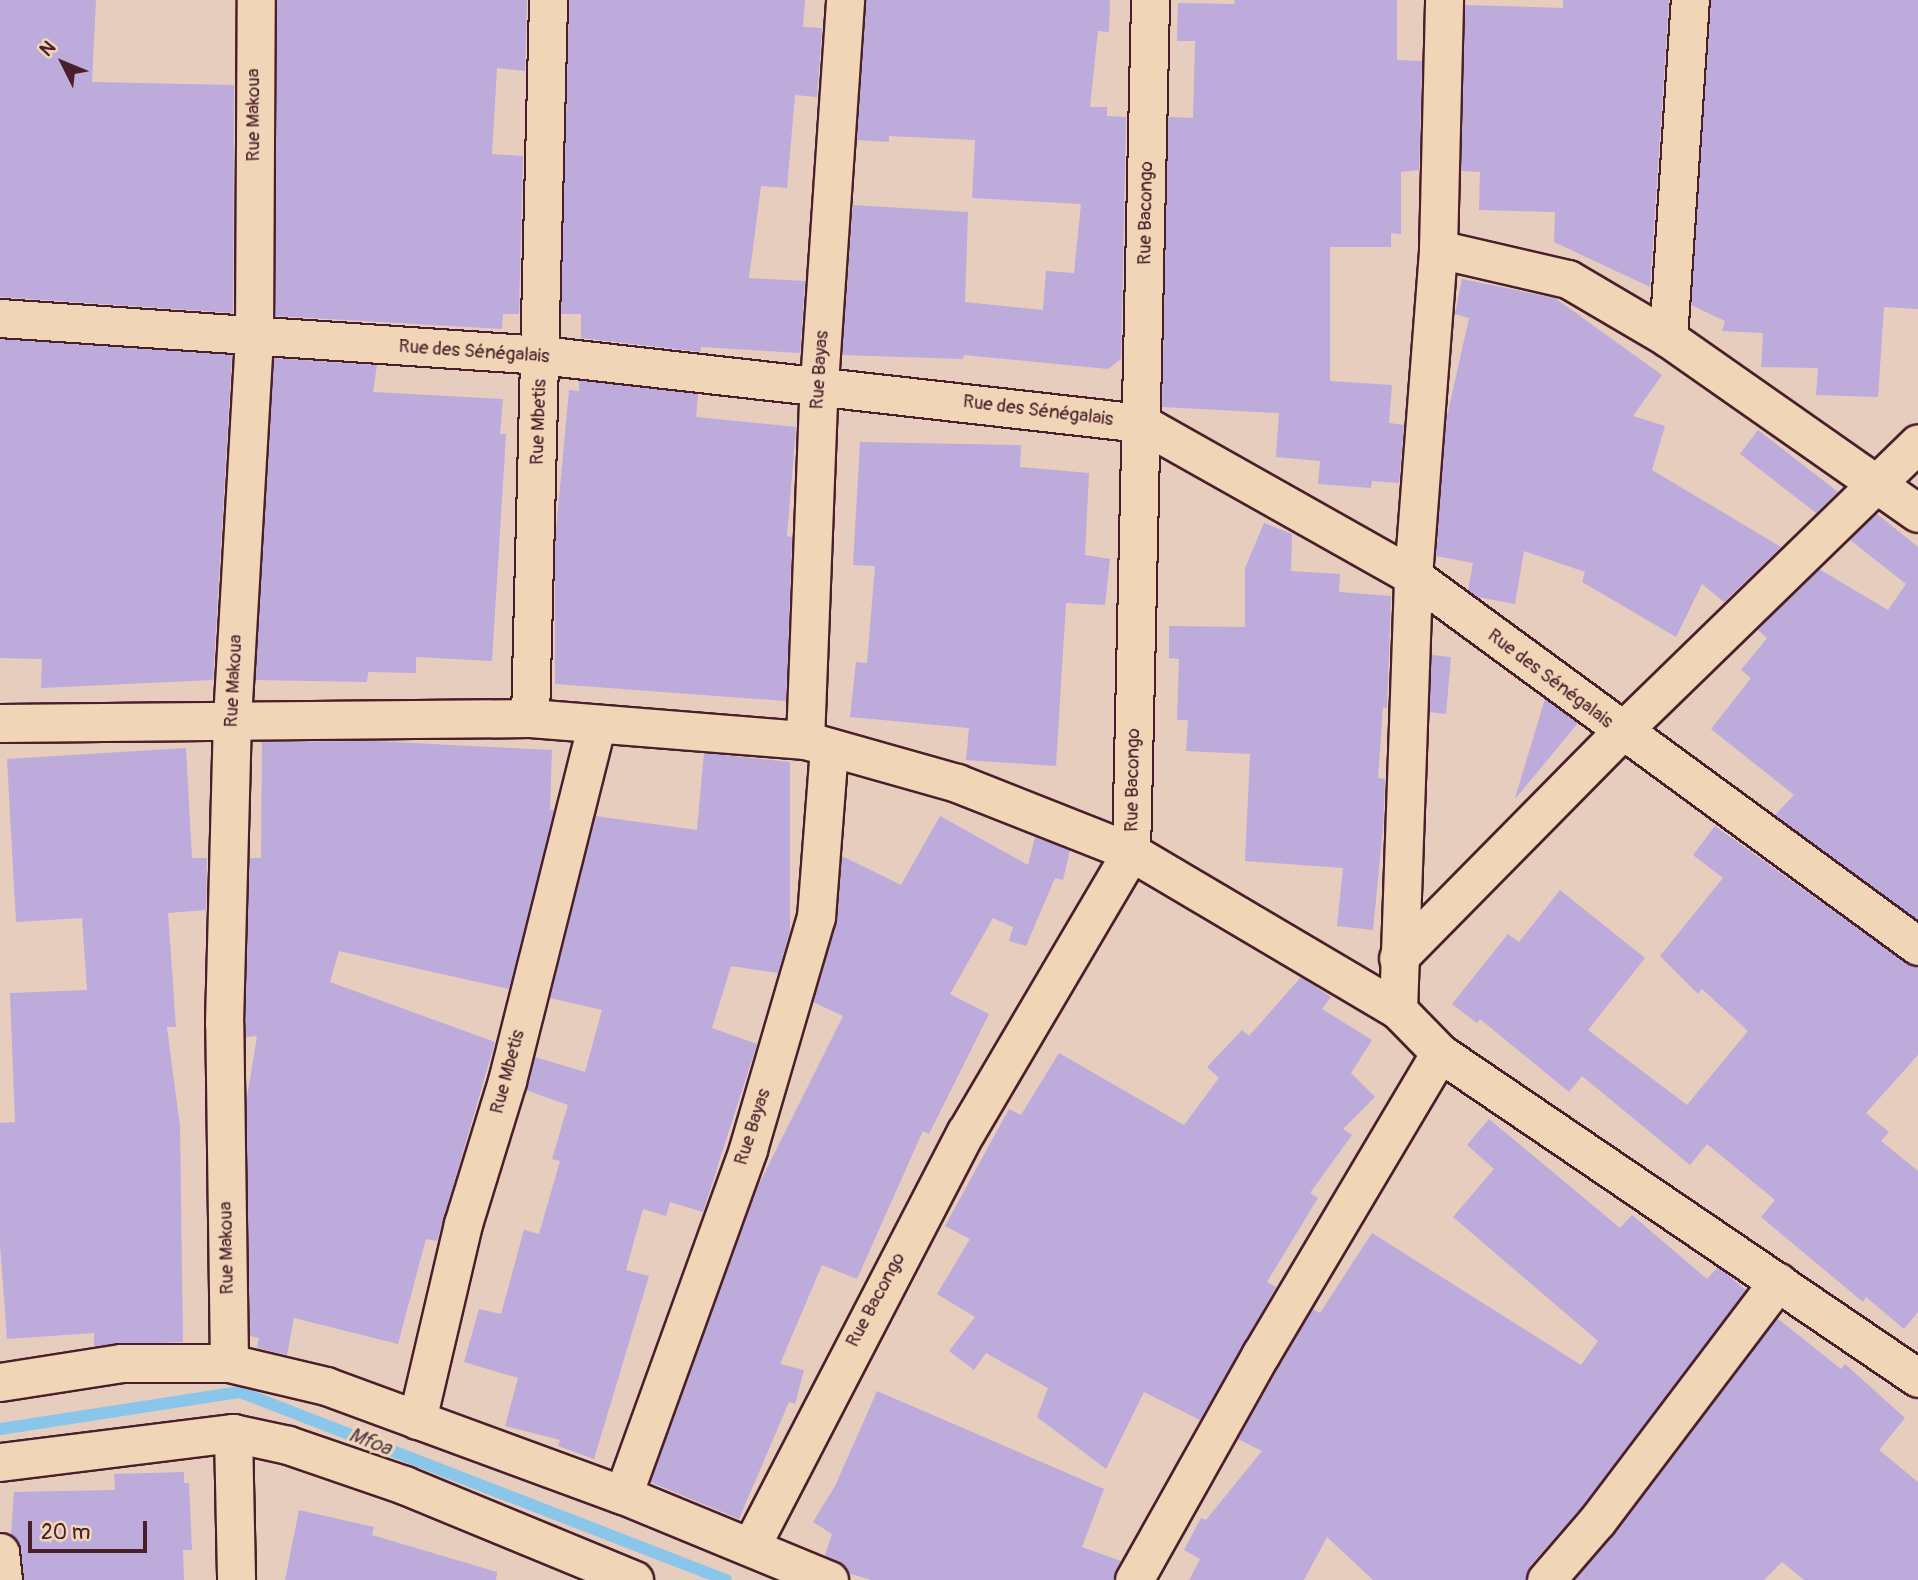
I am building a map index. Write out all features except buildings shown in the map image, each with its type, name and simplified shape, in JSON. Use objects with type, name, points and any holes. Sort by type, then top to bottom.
[{"type":"street","name":"Rue Makoua","points":[[229,1363],[224,1023],[232,719],[254,333],[256,0]]},
{"type":"street","name":"Rue Mbetis","points":[[530,718],[548,0]]},
{"type":"street","name":"Rue Bayas","points":[[624,1495],[748,1149],[817,917],[819,383],[845,0]]},
{"type":"street","name":"Rue Bacongo","points":[[751,1546],[966,1132],[1131,852],[1150,0]]},
{"type":"street","points":[[1398,1010],[1413,576],[1438,249],[1444,0]]},
{"type":"street","points":[[1668,338],[1690,0]]},
{"type":"street","points":[[1438,249],[1568,279],[1668,338],[1918,513]]},
{"type":"street","name":"Rue des Sénégalais","points":[[0,318],[254,333],[541,355],[819,383],[1142,423],[1413,576],[1621,732],[1918,946]]},
{"type":"street","points":[[1398,958],[1621,732],[1879,485],[1918,443]]},
{"type":"street","points":[[0,723],[530,718],[817,744],[957,783],[1131,852],[1398,1010],[1440,1053],[1918,1378]]},
{"type":"street","name":"Rue Mbetis","points":[[417,1420],[463,1224],[507,1081],[597,724]]},
{"type":"street","points":[[1134,1580],[1261,1354],[1440,1053]]},
{"type":"street","points":[[1546,1580],[1778,1282]]},
{"type":"street","points":[[0,1382],[121,1363],[229,1363],[326,1387],[624,1495],[829,1580]]},
{"type":"street","points":[[233,1433],[236,1580]]},
{"type":"street","points":[[0,1462],[233,1433],[288,1445],[404,1485],[634,1580]]},
{"type":"street","points":[[0,1552],[3,1580]]},
{"type":"waterway","name":"Mfoa","points":[[0,1429],[240,1392],[726,1580]]}]
